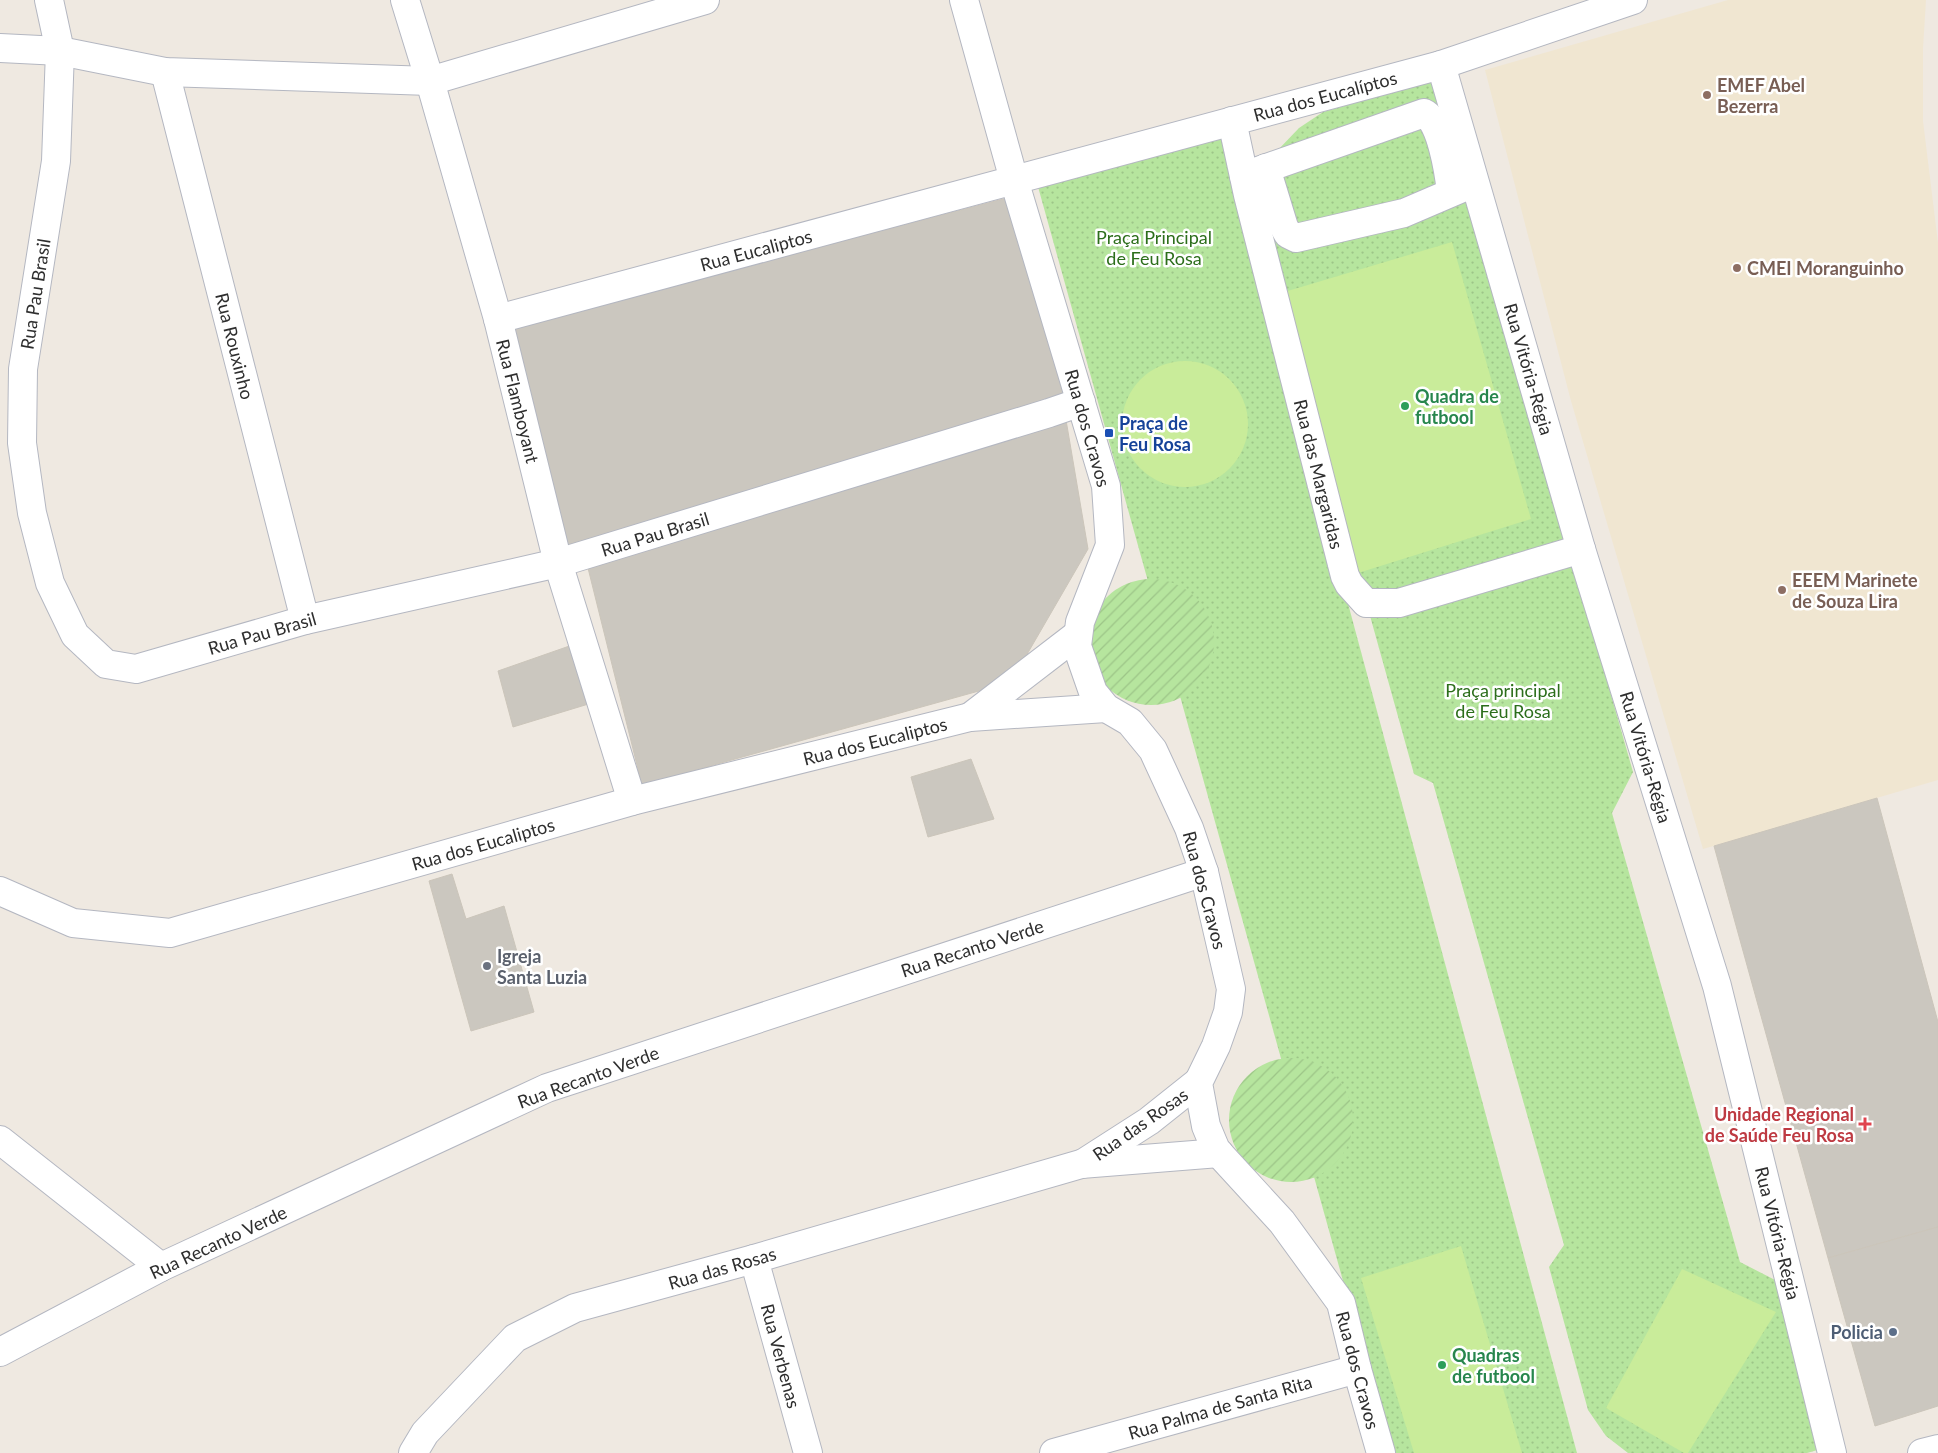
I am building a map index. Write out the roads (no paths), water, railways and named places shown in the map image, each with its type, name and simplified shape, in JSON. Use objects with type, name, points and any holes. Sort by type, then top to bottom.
[{"type":"street","name":"Rua Pau Brasil","points":[[50,0],[60,51],[56,160],[23,369],[22,434],[32,513],[50,583],[74,635],[106,664],[136,669],[305,620],[558,563],[1081,402]]},
{"type":"street","name":"Rua Flamboyant","points":[[405,0],[498,319],[558,563],[632,801]]},
{"type":"street","points":[[0,48],[60,51],[165,72],[430,81],[661,6],[705,0]]},
{"type":"street","name":"Rua dos Cravos","points":[[964,0],[1014,180],[1106,486],[1110,545],[1080,622],[1077,646],[1093,692],[1106,708],[1130,722],[1153,750],[1189,828],[1204,872],[1231,989],[1228,1012],[1216,1046],[1198,1082],[1206,1126],[1219,1153],[1282,1222],[1341,1303],[1381,1453]]},
{"type":"street","name":"Rua dos Eucalíptos","points":[[1014,180],[1441,65],[1633,0]]},
{"type":"street","name":"Rua Vitória-Régia","points":[[1441,65],[1463,188],[1581,549],[1717,986],[1832,1453]]},
{"type":"street","name":"Rua Rouxinho","points":[[165,72],[305,620]]},
{"type":"street","points":[[1424,113],[1432,119],[1444,154],[1463,188],[1404,213],[1296,238],[1288,234],[1255,172],[1424,113]]},
{"type":"street","name":"Rua das Margaridas","points":[[1232,121],[1255,172],[1345,576],[1349,584],[1366,603],[1399,603],[1581,549]]},
{"type":"street","name":"Rua Eucaliptos","points":[[498,319],[1014,180]]},
{"type":"street","name":"Rua dos Eucaliptos","points":[[970,717],[1078,634]]},
{"type":"street","name":"Rua dos Eucaliptos","points":[[0,891],[73,923],[170,933],[632,801],[970,717],[1106,708]]},
{"type":"street","name":"Rua Recanto Verde","points":[[0,1352],[161,1267],[547,1088],[1204,872]]},
{"type":"street","name":"Rua das Rosas","points":[[1081,1164],[1149,1121],[1198,1082]]},
{"type":"street","points":[[0,1140],[161,1267]]},
{"type":"street","name":"Rua das Rosas","points":[[414,1453],[425,1432],[515,1338],[575,1308],[754,1259],[1081,1164],[1219,1153]]},
{"type":"street","name":"Rua Verbenas","points":[[754,1259],[808,1453]]},
{"type":"street","name":"Rua Palma de Santa Rita","points":[[1054,1453],[1357,1368]]},
{"type":"street","points":[[1922,1453],[1938,1449]]},
{"type":"place","name":"EMEF Abel Bezerra","points":[[1707,95]]},
{"type":"place","name":"CMEI Moranguinho","points":[[1737,268]]},
{"type":"place","name":"Quadra de futbool","points":[[1405,406]]},
{"type":"place","name":"Praça de Feu Rosa","points":[[1109,433]]},
{"type":"place","name":"EEEM Marinete de Souza Lira","points":[[1782,590]]},
{"type":"place","name":"Igreja Santa Luzia","points":[[487,966]]},
{"type":"place","name":"Unidade Regional de Saúde Feu Rosa","points":[[1865,1124]]},
{"type":"place","name":"Policia","points":[[1893,1332]]},
{"type":"place","name":"Quadras de futbool","points":[[1442,1365]]},
{"type":"park label","name":"Praça Principal de Feu Rosa","points":[[1154,247]]},
{"type":"park label","name":"Praça principal de Feu Rosa","points":[[1503,700]]}]
